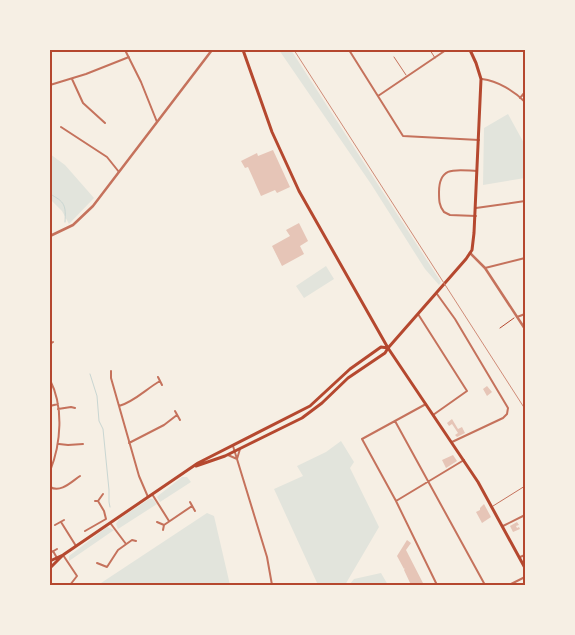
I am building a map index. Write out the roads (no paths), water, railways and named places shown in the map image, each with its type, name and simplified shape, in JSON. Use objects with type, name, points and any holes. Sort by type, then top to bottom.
[{"type":"main road","points":[[243,50],[266,117],[296,185],[388,348],[493,506],[525,568]]},
{"type":"main road","points":[[195,466],[227,455],[280,430],[313,411],[348,378],[385,353],[472,250],[476,216],[481,79],[470,50]]},
{"type":"main road","points":[[50,568],[63,555],[206,458],[304,409],[318,400],[350,369],[381,347],[388,348]]},
{"type":"main road","points":[[50,561],[58,559]]},
{"type":"street","points":[[125,50],[141,82],[157,122]]},
{"type":"street","points":[[50,236],[66,229],[86,214],[212,50]]},
{"type":"street","points":[[348,50],[403,136],[478,140]]},
{"type":"street","points":[[378,97],[446,50]]},
{"type":"street","points":[[50,85],[72,79],[129,57]]},
{"type":"street","points":[[72,79],[82,104],[105,123]]},
{"type":"street","points":[[481,79],[498,84],[525,102]]},
{"type":"street","points":[[520,98],[525,92]]},
{"type":"street","points":[[61,127],[107,157],[119,172]]},
{"type":"street","points":[[64,135],[67,132]]},
{"type":"street","points":[[476,216],[450,215],[444,212],[439,202],[439,184],[448,171],[478,171]]},
{"type":"street","points":[[476,208],[525,201]]},
{"type":"street","points":[[470,253],[485,268],[525,329]]},
{"type":"street","points":[[485,268],[525,258]]},
{"type":"street","points":[[436,294],[455,319],[472,351],[508,408],[507,414],[503,418],[452,442]]},
{"type":"street","points":[[418,314],[469,394]]},
{"type":"street","points":[[516,317],[525,314]]},
{"type":"street","points":[[111,371],[111,378],[129,444],[148,497]]},
{"type":"street","points":[[158,377],[162,385]]},
{"type":"street","points":[[50,380],[55,390],[58,404],[58,444],[50,471]]},
{"type":"street","points":[[119,406],[133,400],[160,381]]},
{"type":"street","points":[[433,414],[467,390]]},
{"type":"street","points":[[50,406],[58,404]]},
{"type":"street","points":[[426,404],[362,439],[396,501],[437,585]]},
{"type":"street","points":[[58,409],[75,408]]},
{"type":"street","points":[[175,411],[180,420]]},
{"type":"street","points":[[129,444],[164,425],[177,415]]},
{"type":"street","points":[[395,420],[485,585]]},
{"type":"street","points":[[58,444],[83,444]]},
{"type":"street","points":[[233,446],[268,557],[272,585]]},
{"type":"street","points":[[237,459],[242,448]]},
{"type":"street","points":[[227,455],[237,459]]},
{"type":"street","points":[[396,501],[464,460]]},
{"type":"street","points":[[50,487],[55,490],[60,489],[80,476]]},
{"type":"street","points":[[85,531],[106,519],[104,511],[96,501],[103,494]]},
{"type":"street","points":[[152,494],[169,521]]},
{"type":"street","points":[[190,502],[195,511]]},
{"type":"street","points":[[163,530],[164,525],[192,506]]},
{"type":"street","points":[[503,526],[525,515]]},
{"type":"street","points":[[55,526],[64,520]]},
{"type":"street","points":[[61,522],[76,546]]},
{"type":"street","points":[[110,522],[126,544]]},
{"type":"street","points":[[157,522],[164,525]]},
{"type":"street","points":[[89,528],[93,534]]},
{"type":"street","points":[[106,571],[118,550],[132,540],[136,541]]},
{"type":"street","points":[[57,549],[52,552],[58,559]]},
{"type":"street","points":[[63,555],[77,576],[70,585]]},
{"type":"street","points":[[520,557],[525,555]]},
{"type":"street","points":[[98,563],[107,567]]},
{"type":"street","points":[[509,585],[525,577]]},
{"type":"lane","points":[[430,50],[436,58]]},
{"type":"lane","points":[[394,57],[407,77]]},
{"type":"lane","points":[[493,506],[525,486]]},
{"type":"waterway","points":[[50,194],[59,199],[64,205],[65,222]]},
{"type":"waterway","points":[[90,374],[97,396],[99,421],[103,429],[110,507]]},
{"type":"railway","points":[[294,50],[525,409]]}]
